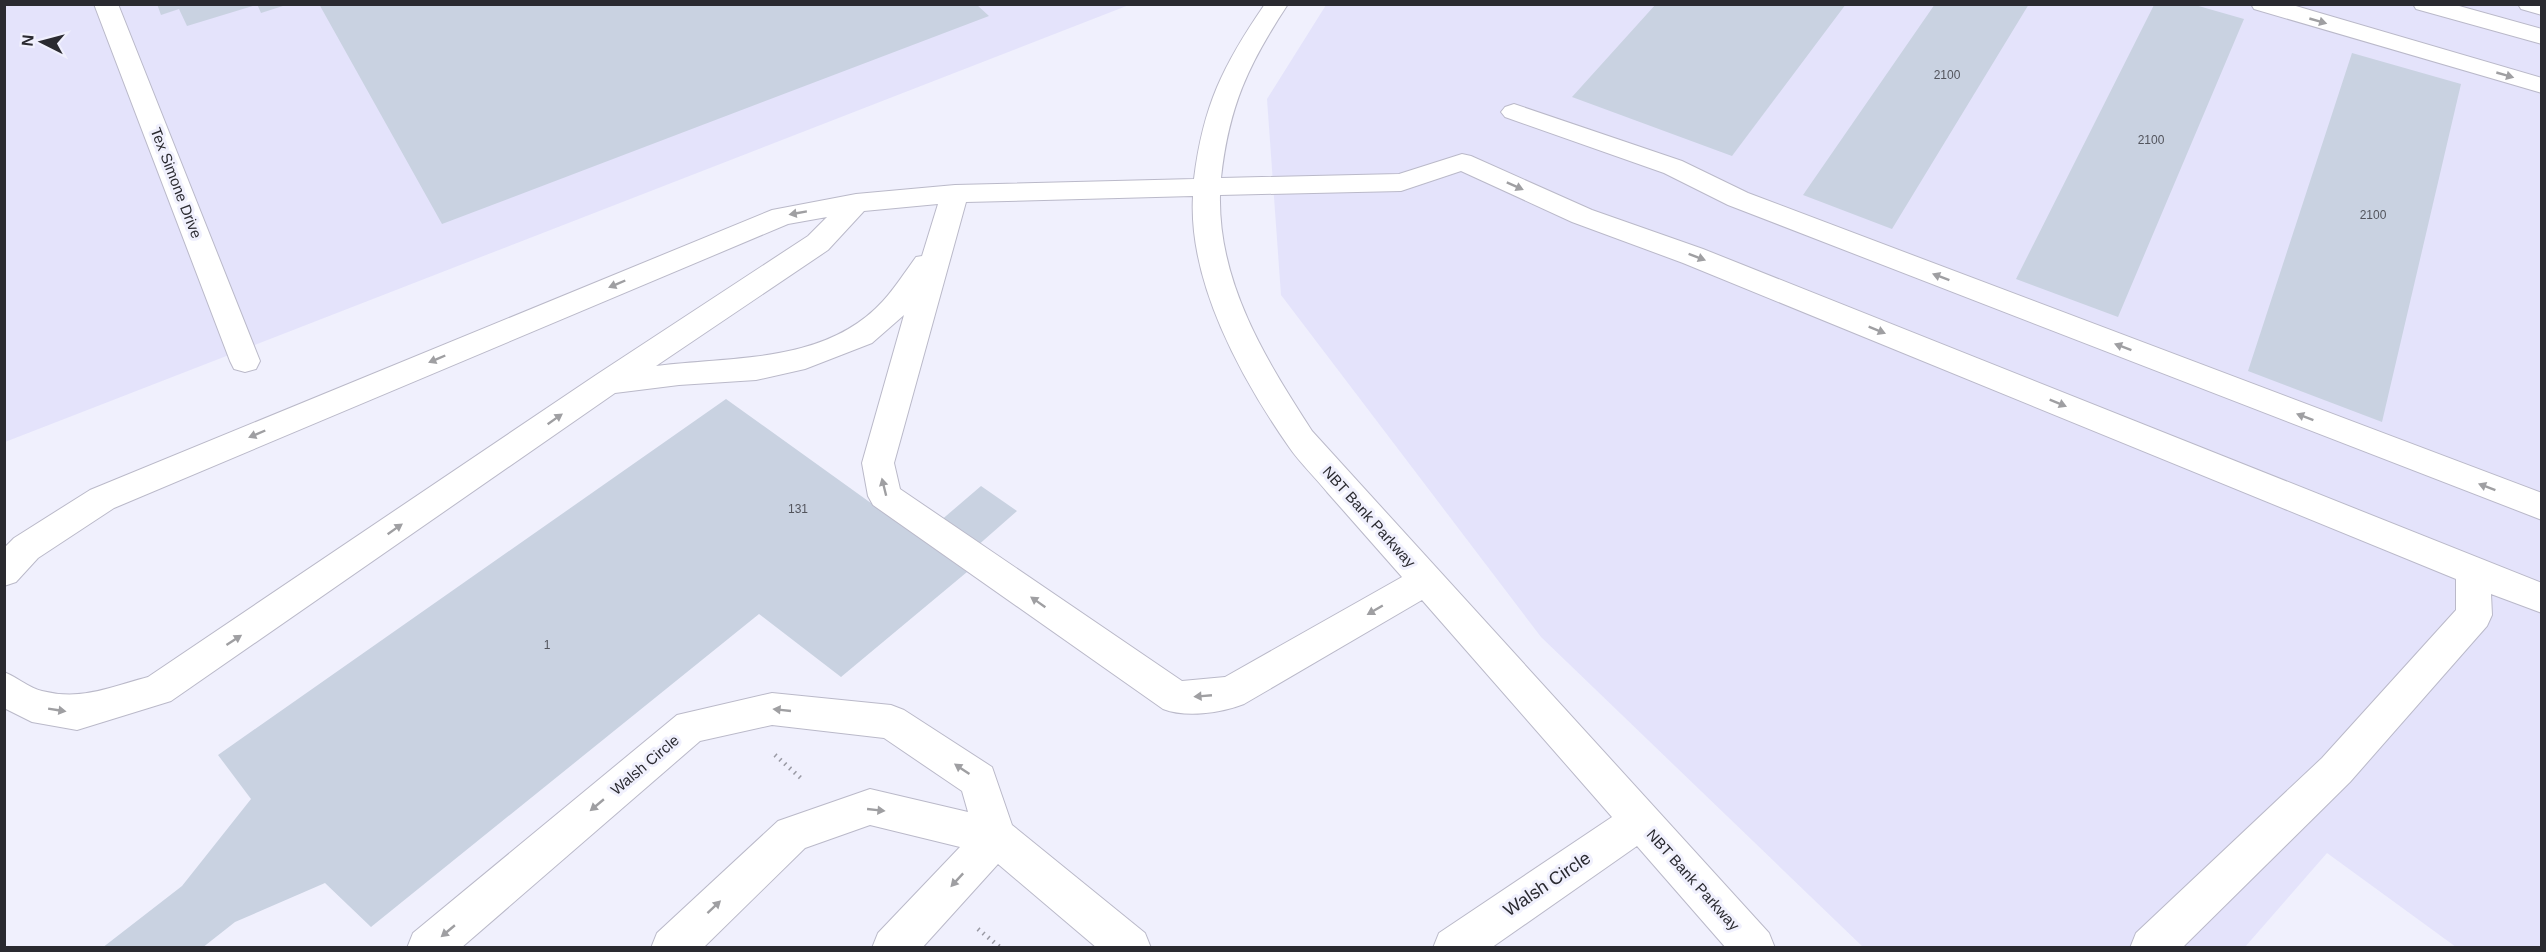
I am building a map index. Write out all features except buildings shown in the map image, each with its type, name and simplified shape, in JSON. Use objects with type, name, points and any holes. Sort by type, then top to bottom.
[{"type":"street","name":"Tex Simone Drive","points":[[106,4],[245,361]]},
{"type":"street","name":"NBT Bank Parkway","points":[[1277,4],[1251,41],[1230,82],[1214,130],[1206,222],[1216,278],[1261,378],[1301,440],[1754,948]]},
{"type":"street","points":[[2262,4],[2541,86]]},
{"type":"street","points":[[2424,4],[2541,37]]},
{"type":"street","points":[[2529,4],[2541,8]]},
{"type":"street","points":[[1514,112],[1673,167],[1738,199],[2541,507]]},
{"type":"street","points":[[4,572],[26,548],[102,499],[782,216],[856,203],[955,194],[1401,182],[1462,162],[1582,216],[1693,256],[2541,599]]},
{"type":"street","points":[[955,194],[878,463],[885,496],[1176,698],[1231,693],[1426,581]]},
{"type":"street","points":[[4,688],[32,706],[77,713],[158,690],[607,383],[818,243],[856,203]]},
{"type":"street","points":[[607,383],[679,374],[756,369],[805,358],[861,336],[893,309],[938,248]]},
{"type":"street","points":[[2151,948],[2336,770],[2474,615],[2473,570]]},
{"type":"street","name":"Walsh Circle","points":[[428,948],[690,727],[772,709],[891,722],[978,780],[996,837]]},
{"type":"street","points":[[672,948],[792,834],[870,807],[996,837],[1130,948]]},
{"type":"street","name":"Walsh Circle","points":[[1454,948],[1640,821]]},
{"type":"street","points":[[893,948],[996,837]]},
{"type":"shaded area","points":[[5,5],[1129,5],[5,442]]},
{"type":"shaded area","points":[[1326,5],[2541,5],[2541,947],[2456,947],[2327,853],[2245,947],[1863,947],[1541,637],[1281,295],[1267,99]]}]
